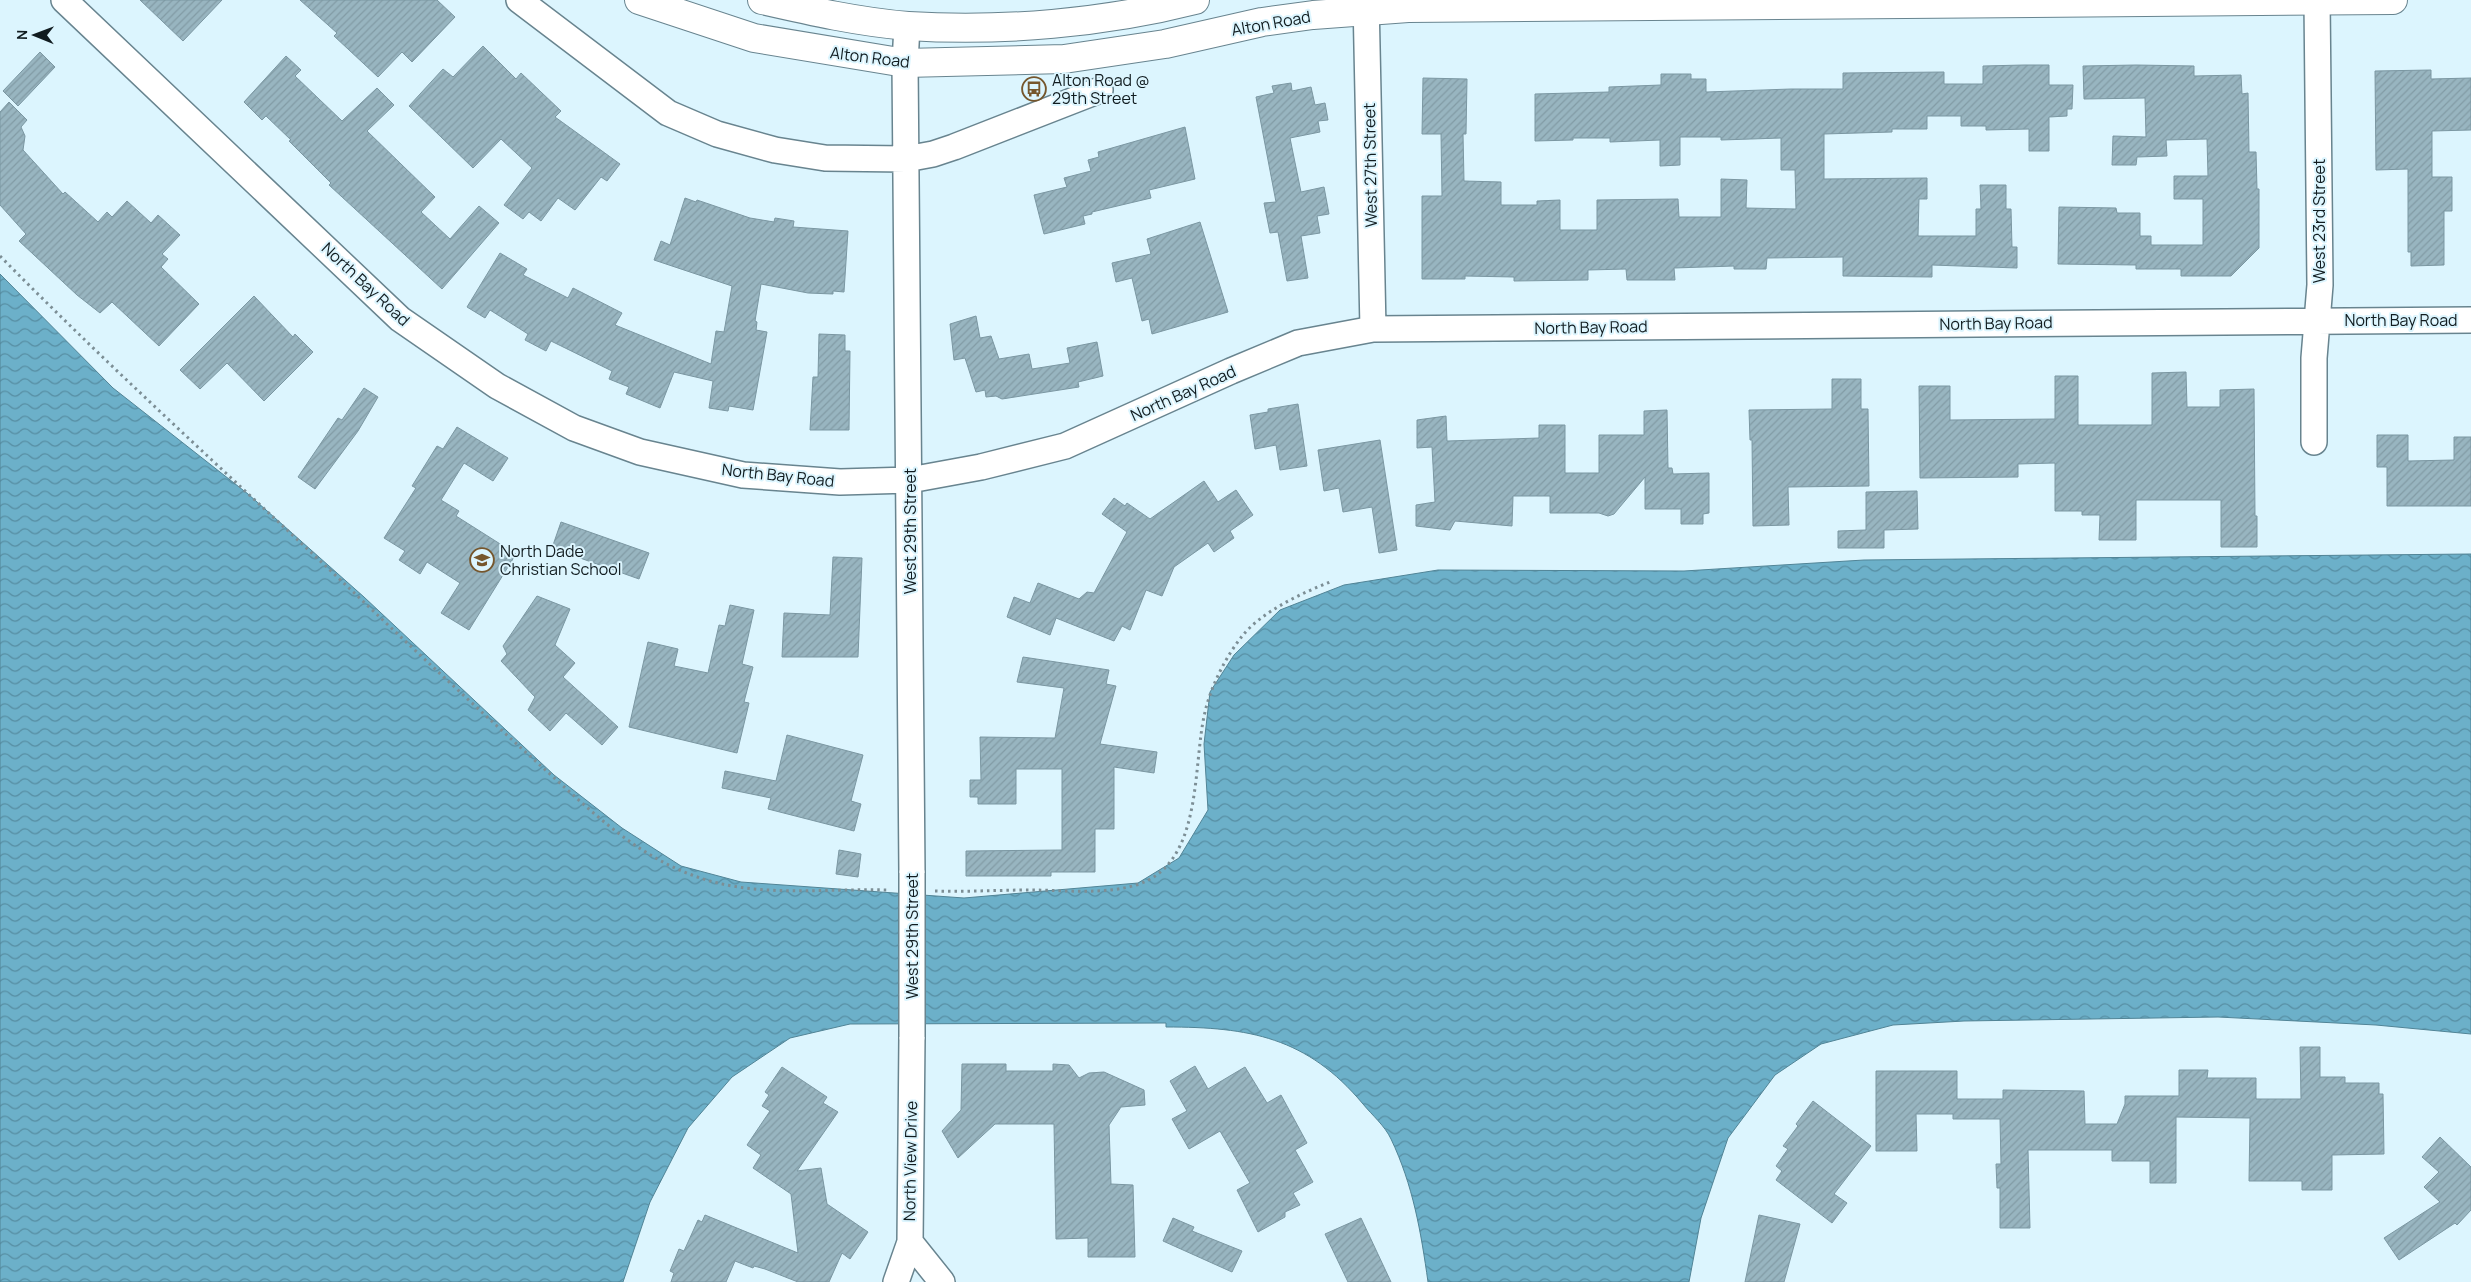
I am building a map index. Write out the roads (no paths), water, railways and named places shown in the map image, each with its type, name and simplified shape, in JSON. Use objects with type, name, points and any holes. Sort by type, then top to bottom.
[{"type":"highway","name":"Alton Road","points":[[639,0],[754,38],[905,63],[1064,59],[1165,44],[1262,22],[1366,5],[2393,0]]},
{"type":"highway","points":[[762,0],[828,15],[907,26],[972,27],[1060,23],[1156,10],[1195,0]]},
{"type":"street","name":"North Bay Road","points":[[64,0],[400,318],[496,386],[574,428],[640,452],[743,475],[840,482],[910,480],[981,467],[1066,446],[1231,370],[1298,343],[1373,329],[2471,320]]},
{"type":"street","points":[[519,0],[668,113],[717,134],[775,150],[826,158],[906,159],[934,154],[1100,90]]},
{"type":"street","name":"West 23rd Street","points":[[2314,442],[2314,358],[2320,286],[2317,0]]},
{"type":"street","name":"West 27th Street","points":[[1366,5],[1373,329]]},
{"type":"street","name":"West 29th Street","points":[[907,26],[905,63],[910,480],[912,1037]]},
{"type":"street","name":"North View Drive","points":[[896,1282],[910,1242],[912,1037]]},
{"type":"street","points":[[910,1242],[942,1282]]},
{"type":"water","points":[[0,274],[113,388],[248,494],[364,597],[554,775],[622,828],[681,866],[741,882],[964,898],[1138,883],[1179,858],[1208,810],[1204,744],[1210,692],[1234,655],[1280,610],[1344,585],[1438,570],[1684,571],[1864,560],[2471,554],[2471,1034],[2376,1025],[2218,1017],[1964,1021],[1893,1025],[1821,1044],[1775,1075],[1728,1138],[1701,1218],[1689,1282],[1428,1282],[1411,1191],[1399,1156],[1388,1134],[1342,1081],[1298,1050],[1275,1040],[1250,1034],[1224,1030],[1166,1027],[1166,1023],[850,1024],[790,1038],[732,1077],[688,1128],[650,1202],[623,1282],[0,1282]]},
{"type":"place","name":"Alton Road @ 29th Street","points":[[1034,89]]},
{"type":"place","name":"North Dade Christian School","points":[[482,560]]}]
